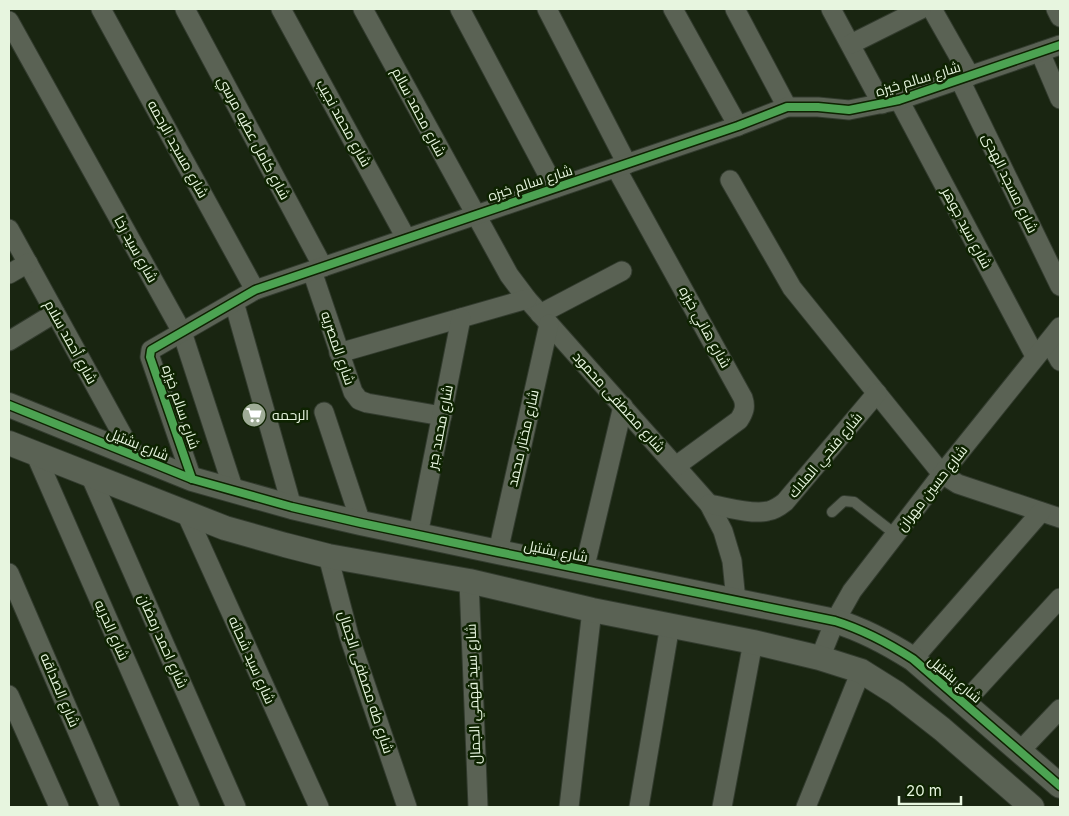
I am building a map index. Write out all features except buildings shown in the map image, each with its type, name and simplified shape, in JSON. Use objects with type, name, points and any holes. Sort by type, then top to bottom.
[{"type":"street","name":"شارع مسجد الرحمه","points":[[101,9],[255,290]]},
{"type":"street","name":"شارع كامل عطيه مرسي","points":[[185,9],[318,269]]},
{"type":"street","name":"شارع محمد نجيب","points":[[281,9],[406,238]]},
{"type":"street","name":"شارع محمد سالم","points":[[363,9],[474,215]]},
{"type":"street","points":[[460,9],[555,188]]},
{"type":"street","name":"شارع هاني خيزه","points":[[547,9],[622,166],[744,398],[745,409],[739,420],[676,466]]},
{"type":"street","points":[[673,9],[738,126]]},
{"type":"street","points":[[735,9],[787,107]]},
{"type":"street","name":"شارع سيد جوهر","points":[[832,9],[851,44],[890,102],[1035,356]]},
{"type":"street","points":[[851,44],[921,9]]},
{"type":"street","name":"شارع مسجد الهدى","points":[[932,9],[1060,286]]},
{"type":"street","points":[[1056,9],[1060,17]]},
{"type":"street","name":"شارع سيد رخا","points":[[9,21],[182,332],[234,491]]},
{"type":"street","name":"شارع سالم خيزه","points":[[192,479],[150,354],[151,350],[255,290],[622,166],[787,107],[849,110],[890,102],[1060,46]]},
{"type":"street","points":[[1040,52],[1060,99]]},
{"type":"street","points":[[730,180],[792,288],[942,474],[958,484],[1060,518]]},
{"type":"street","name":"شارع مصطفى محمود","points":[[474,215],[508,275],[527,299],[710,504],[723,531],[732,561],[736,600]]},
{"type":"street","name":"شارع أحمد سلام","points":[[9,228],[134,456]]},
{"type":"street","points":[[9,274],[28,263]]},
{"type":"street","name":"شارع المصريه","points":[[318,269],[339,353],[352,392],[359,400],[367,403],[442,416]]},
{"type":"street","points":[[545,319],[622,271]]},
{"type":"street","points":[[339,353],[527,299]]},
{"type":"street","points":[[234,302],[292,507]]},
{"type":"street","points":[[9,341],[55,313]]},
{"type":"street","name":"شارع محمد جبر","points":[[418,535],[461,318]]},
{"type":"street","name":"شارع مختار محمد","points":[[498,552],[545,319]]},
{"type":"street","points":[[1055,334],[1060,361]]},
{"type":"street","name":"شارع حسين مهران","points":[[820,658],[835,621],[852,591],[1035,356],[1055,334]]},
{"type":"street","name":"شارع فتحي الملاك","points":[[710,504],[758,512],[777,508],[785,502],[877,393]]},
{"type":"street","name":"شارع بشتيل","points":[[9,405],[192,479],[292,507],[856,627],[886,642],[913,659],[1060,786]]},
{"type":"street","points":[[584,570],[623,406]]},
{"type":"street","points":[[324,412],[361,523]]},
{"type":"street","points":[[9,443],[225,528],[328,556],[469,581],[592,610],[753,642],[820,658],[861,671],[896,693],[942,729],[1032,807]]},
{"type":"street","name":"شارع الحريه","points":[[35,453],[190,807]]},
{"type":"street","name":"شارع احمد رمضان","points":[[90,475],[236,807]]},
{"type":"street","points":[[913,659],[1041,512]]},
{"type":"street","name":"شارع سيد شحاته","points":[[186,513],[319,807]]},
{"type":"street","name":"شارع طه مصطفى الجمال","points":[[328,556],[349,636],[407,807]]},
{"type":"street","name":"شارع الصداقه","points":[[9,573],[110,807]]},
{"type":"street","name":"شارع سيد فهمي الجمال","points":[[469,581],[478,807]]},
{"type":"street","points":[[964,703],[1060,598]]},
{"type":"street","points":[[569,807],[592,610]]},
{"type":"street","points":[[639,807],[670,625]]},
{"type":"street","points":[[722,807],[753,642]]},
{"type":"street","points":[[806,807],[861,671]]},
{"type":"street","points":[[9,695],[59,807]]},
{"type":"street","points":[[1020,751],[1060,710]]},
{"type":"lane","points":[[832,512],[844,501],[854,502],[896,534]]},
{"type":"cycle path","points":[[192,479],[150,357],[151,350],[255,290],[738,126],[787,107],[849,110],[899,100],[1060,45]]},
{"type":"cycle path","points":[[9,405],[192,479],[292,507],[498,552],[835,621],[856,628],[876,637],[913,659],[1060,786]]},
{"type":"place","name":"الرحمه","points":[[254,415]]}]
